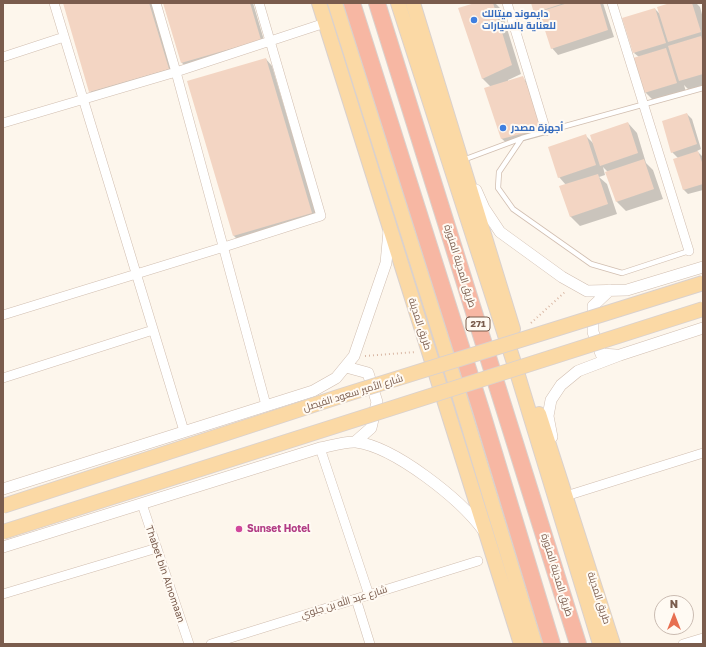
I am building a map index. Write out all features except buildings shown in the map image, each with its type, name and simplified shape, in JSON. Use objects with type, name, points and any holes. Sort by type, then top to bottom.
[{"type":"highway","name":"271","points":[[352,3],[481,410],[552,644]]},
{"type":"highway","name":"طريق المدينة المنورة","points":[[377,3],[578,644]]},
{"type":"main road","name":"طريق المدينة","points":[[319,3],[522,644]]},
{"type":"main road","points":[[398,3],[516,368],[600,644]]},
{"type":"main road","name":"طريق المدينة","points":[[413,3],[530,384],[613,644]]},
{"type":"main road","name":"طريق المدينة","points":[[336,6],[457,388],[535,644]]},
{"type":"main road","name":"شارع الأمير سعود الفيصل","points":[[3,506],[508,344],[703,284]]},
{"type":"main road","points":[[3,532],[703,309]]},
{"type":"street","points":[[54,3],[184,431]]},
{"type":"street","points":[[156,3],[224,247],[266,406]]},
{"type":"street","points":[[3,315],[320,216],[259,3]]},
{"type":"street","points":[[507,3],[546,131]]},
{"type":"street","points":[[612,3],[689,251]]},
{"type":"street","points":[[3,123],[176,72],[325,23]]},
{"type":"street","points":[[3,58],[64,37]]},
{"type":"street","points":[[461,160],[484,208],[500,232],[562,277],[587,290],[627,290],[703,267]]},
{"type":"street","points":[[3,489],[313,391],[336,378],[354,356],[386,263],[390,228]]},
{"type":"street","points":[[610,290],[593,306],[593,332],[601,354],[620,355]]},
{"type":"street","points":[[703,328],[620,355],[578,371],[561,385],[551,400],[548,416],[566,496],[703,453]]},
{"type":"street","points":[[3,378],[153,330]]},
{"type":"street","points":[[346,367],[368,373],[377,402],[371,428],[355,442]]},
{"type":"street","points":[[3,547],[320,448],[355,442],[372,445],[403,462],[440,486],[474,518],[489,539]]},
{"type":"street","points":[[320,448],[369,595]]},
{"type":"street","name":"Thabet bin Alnomaan","points":[[142,504],[189,644]]},
{"type":"street","points":[[3,594],[157,548]]},
{"type":"street","name":"شارع عبد الله بن جلوي","points":[[211,644],[478,561]]},
{"type":"street","points":[[356,599],[370,644]]},
{"type":"street","points":[[683,644],[703,638]]},
{"type":"lane","points":[[461,160],[522,138],[703,88]]},
{"type":"lane","points":[[522,138],[499,172],[498,188],[513,209],[591,264],[622,273],[689,251]]},
{"type":"path","points":[[530,324],[574,283]]},
{"type":"path","points":[[354,356],[422,352]]},
{"type":"place","name":"دايموند ميتالك للعناية بالسيارات","points":[[474,20]]},
{"type":"place","name":"أجهزة مصدر","points":[[503,128]]},
{"type":"place","name":"Sunset Hotel","points":[[239,529]]}]
